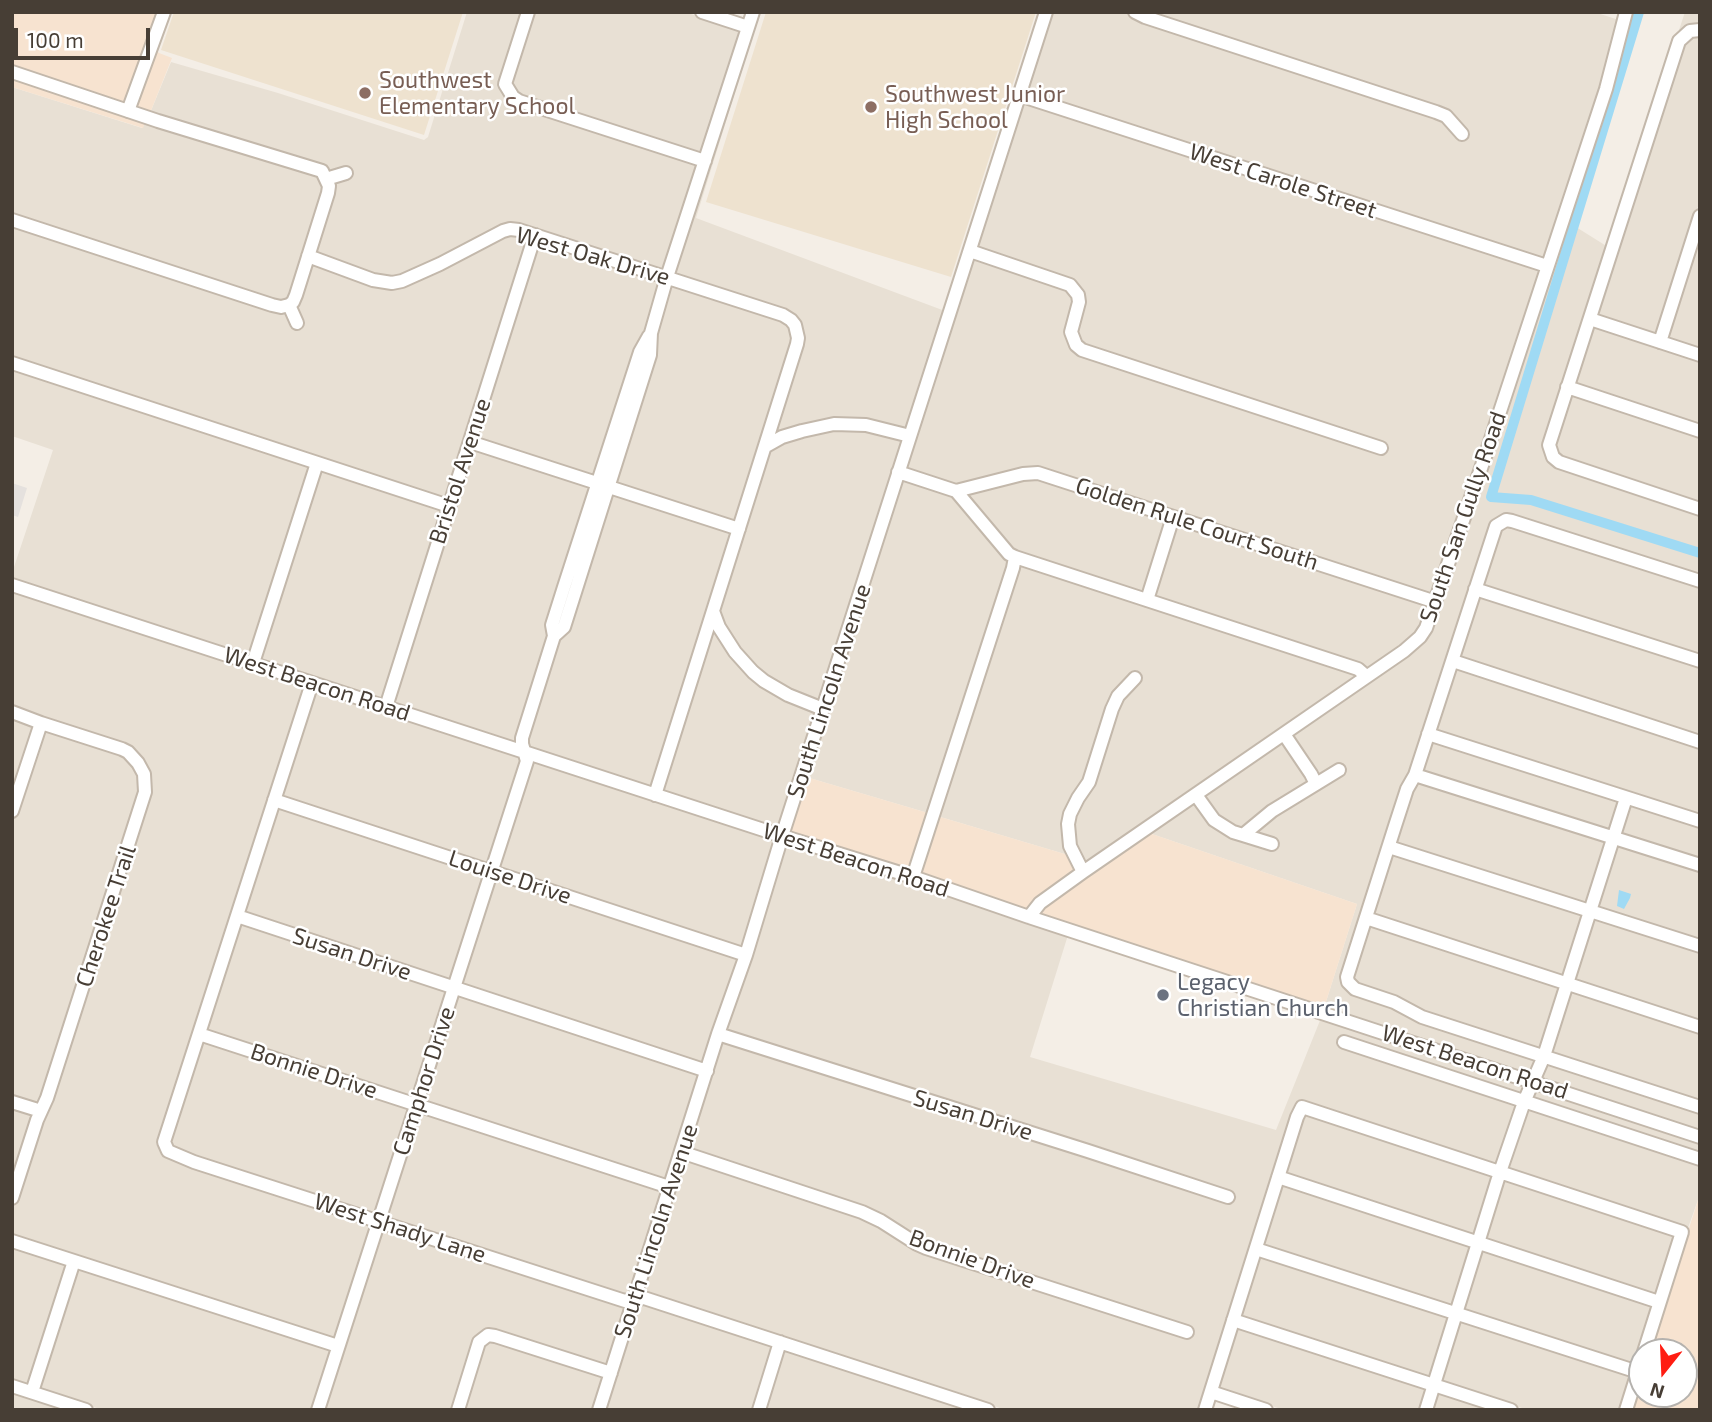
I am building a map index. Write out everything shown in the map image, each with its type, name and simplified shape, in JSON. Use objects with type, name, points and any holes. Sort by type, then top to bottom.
[{"type":"street","points":[[128,111],[164,12]]},
{"type":"street","points":[[528,12],[505,84],[513,97],[705,161]]},
{"type":"street","points":[[702,12],[748,27]]},
{"type":"street","name":"Camphor Drive","points":[[318,1410],[527,761],[522,738],[554,636],[552,625],[602,485],[640,352],[651,333],[752,12]]},
{"type":"street","name":"South Lincoln Avenue","points":[[599,1410],[1046,12]]},
{"type":"street","points":[[1135,12],[1436,112],[1446,116],[1462,134]]},
{"type":"street","name":"South San Gully Road","points":[[1029,917],[1040,903],[1083,872],[1405,651],[1420,637],[1436,602],[1606,89],[1622,30],[1620,14]]},
{"type":"street","points":[[1700,30],[1690,31],[1679,41],[1549,444],[1553,457],[1559,463],[1700,509]]},
{"type":"street","points":[[12,72],[322,171],[329,186],[296,295],[293,302],[281,307],[12,220]]},
{"type":"street","name":"West Carole Street","points":[[1019,95],[1547,266]]},
{"type":"street","points":[[326,179],[345,173]]},
{"type":"street","points":[[1660,342],[1700,216]]},
{"type":"street","name":"West Oak Drive","points":[[308,256],[373,280],[392,283],[440,264],[503,231],[519,230],[783,315],[791,320],[797,331],[797,344],[766,446]]},
{"type":"street","name":"Bristol Avenue","points":[[386,706],[535,235]]},
{"type":"street","points":[[970,251],[1070,285],[1078,295],[1079,302],[1071,332],[1076,345],[1082,350],[1381,448]]},
{"type":"street","points":[[289,305],[297,323]]},
{"type":"street","points":[[1590,319],[1700,355]]},
{"type":"street","points":[[12,363],[449,506]]},
{"type":"street","points":[[1567,387],[1700,431]]},
{"type":"street","points":[[655,795],[766,446],[782,437],[834,424],[866,425],[910,436]]},
{"type":"street","points":[[470,442],[739,529]]},
{"type":"street","points":[[253,663],[317,463]]},
{"type":"street","points":[[898,472],[956,491],[1009,554],[1015,557],[1358,669],[1366,677]]},
{"type":"street","name":"Golden Rule Court South","points":[[956,491],[1023,474],[1038,473],[1436,602]]},
{"type":"street","points":[[1147,600],[1173,517]]},
{"type":"street","points":[[1700,581],[1512,521],[1506,520],[1496,526],[1415,775],[1407,789],[1349,971],[1348,982],[1354,989],[1394,1002],[1422,1017],[1700,1107]]},
{"type":"street","points":[[913,877],[1015,557]]},
{"type":"street","name":"West Beacon Road","points":[[12,585],[913,877],[1700,1137]]},
{"type":"street","points":[[1475,589],[1700,661]]},
{"type":"street","points":[[713,611],[730,645],[753,672],[788,695],[823,709]]},
{"type":"street","points":[[1452,661],[1700,742]]},
{"type":"street","points":[[1083,872],[1070,846],[1070,814],[1089,782],[1115,702],[1135,678]]},
{"type":"street","points":[[199,1034],[312,683]]},
{"type":"street","name":"Cherokee Trail","points":[[12,712],[122,748],[138,763],[144,774],[145,792],[12,1198]]},
{"type":"street","points":[[12,811],[41,723]]},
{"type":"street","points":[[1284,734],[1316,784]]},
{"type":"street","points":[[1428,734],[1700,821]]},
{"type":"street","points":[[1243,835],[1272,811],[1339,770]]},
{"type":"street","points":[[1415,775],[1700,865]]},
{"type":"street","points":[[1196,795],[1214,820],[1233,832],[1272,844]]},
{"type":"street","points":[[1426,1410],[1477,1241],[1524,1102],[1544,1056],[1626,798]]},
{"type":"street","name":"Louise Drive","points":[[274,800],[746,955]]},
{"type":"street","points":[[1389,847],[1700,946]]},
{"type":"street","name":"Susan Drive","points":[[237,916],[707,1071]]},
{"type":"street","points":[[1366,918],[1700,1027]]},
{"type":"street","name":"Bonnie Drive","points":[[199,1034],[669,1187]]},
{"type":"street","name":"West Shady Lane","points":[[199,1034],[164,1142],[166,1149],[172,1154],[625,1301],[644,1298],[988,1410]]},
{"type":"street","name":"Susan Drive","points":[[718,1034],[1228,1197]]},
{"type":"street","points":[[1343,1042],[1700,1159]]},
{"type":"street","points":[[12,1102],[41,1111]]},
{"type":"street","points":[[1205,1410],[1302,1107],[1682,1232],[1648,1338]]},
{"type":"street","name":"Bonnie Drive","points":[[681,1152],[862,1212],[926,1248],[1187,1332]]},
{"type":"street","points":[[1278,1177],[1660,1302]]},
{"type":"street","points":[[12,1241],[338,1346]]},
{"type":"street","points":[[1256,1248],[1456,1314],[1628,1363]]},
{"type":"street","points":[[32,1392],[74,1261]]},
{"type":"street","points":[[1233,1320],[1511,1410]]},
{"type":"street","points":[[458,1410],[479,1342],[484,1337],[495,1336],[611,1373]]},
{"type":"street","points":[[758,1410],[780,1342]]},
{"type":"street","points":[[12,1386],[86,1410]]},
{"type":"street","points":[[1211,1392],[1266,1410]]},
{"type":"shaded area","points":[[12,12],[159,12],[125,104],[12,66]]},
{"type":"shaded area","points":[[170,12],[157,51],[172,58],[150,113],[134,108]]},
{"type":"shaded area","name":"Southwest Elementary School","points":[[174,12],[463,12],[424,135],[161,50]]},
{"type":"shaded area","points":[[467,12],[523,12],[502,89],[699,165],[665,270],[521,225],[401,275],[383,277],[314,252],[333,182],[351,177],[349,167],[328,173],[150,113],[171,62],[424,140],[428,137]]},
{"type":"shaded area","points":[[533,12],[685,12],[741,31],[702,154],[517,93],[510,83]]},
{"type":"shaded area","points":[[758,12],[696,218],[945,311],[907,430],[867,419],[835,419],[773,436],[804,333],[801,325],[785,310],[674,273]]},
{"type":"shaded area","name":"Southwest Junior High School","points":[[766,12],[1036,12],[951,277],[706,202]]},
{"type":"shaded area","points":[[1051,12],[1124,12],[1443,121],[1462,141],[1468,134],[1449,112],[1148,12],[1594,12],[1619,20],[1602,87],[1544,260],[1025,91]]},
{"type":"shaded area","points":[[1685,12],[1700,12],[1700,25],[1677,36]]},
{"type":"shaded area","points":[[1691,36],[1700,36],[1700,200],[1657,336],[1596,316],[1684,44]]},
{"type":"shaded area","points":[[12,77],[145,123],[143,128],[12,87]]},
{"type":"shaded area","points":[[12,87],[142,128],[145,123],[319,176],[324,187],[290,299],[282,302],[12,214]]},
{"type":"shaded area","points":[[1022,101],[1541,270],[1433,596],[1040,468],[1023,469],[958,486],[904,469],[973,257],[1068,289],[1074,302],[1067,334],[1072,347],[1080,355],[1383,454],[1386,445],[1084,345],[1076,331],[1084,300],[1074,281],[976,247]]},
{"type":"shaded area","points":[[1568,222],[1608,247],[1545,452],[1700,514],[1700,576],[1502,515],[1495,519],[1344,985],[1345,988],[1392,1007],[1537,1060],[1531,1075],[1324,1008],[1357,904],[1149,833],[1195,801],[1231,837],[1275,850],[1278,840],[1254,833],[1274,816],[1345,772],[1341,763],[1318,777],[1291,735],[1414,650]]},
{"type":"shaded area","points":[[12,225],[286,311],[295,330],[303,325],[295,307],[311,262],[372,285],[393,288],[504,236],[518,235],[529,238],[446,500],[12,357]]},
{"type":"shaded area","points":[[1700,232],[1700,349],[1666,338]]},
{"type":"shaded area","points":[[538,241],[661,280],[648,328],[594,477],[476,438]]},
{"type":"shaded area","points":[[670,283],[781,320],[791,328],[794,338],[736,523],[614,483]]},
{"type":"shaded area","points":[[1593,326],[1700,361],[1700,425],[1573,384]]},
{"type":"shaded area","points":[[12,369],[311,466],[250,657],[12,579],[53,450],[12,436]]},
{"type":"shaded area","points":[[1570,394],[1700,436],[1700,503],[1562,458],[1557,454],[1554,445]]},
{"type":"shaded area","points":[[835,429],[865,430],[904,440],[820,702],[767,677],[746,658],[730,635],[718,610],[769,449],[803,436]]},
{"type":"shaded area","points":[[473,449],[591,487],[549,638],[515,743],[392,703]]},
{"type":"shaded area","points":[[320,469],[443,510],[383,700],[259,660]]},
{"type":"shaded area","points":[[1037,478],[1167,520],[1144,594],[1012,550],[965,494]]},
{"type":"shaded area","points":[[901,479],[955,497],[1010,561],[928,813],[806,777]]},
{"type":"shaded area","points":[[12,483],[27,488],[18,517],[12,515]]},
{"type":"shaded area","points":[[611,493],[732,533],[652,788],[529,748],[527,738],[558,640]]},
{"type":"shaded area","points":[[1176,523],[1429,606],[1422,626],[1408,642],[1367,670],[1153,597]]},
{"type":"shaded area","points":[[1506,526],[1700,587],[1700,656],[1481,585],[1500,529]]},
{"type":"shaded area","points":[[1019,564],[1358,676],[1091,861],[1081,859],[1074,844],[1075,816],[1122,699],[1142,678],[1136,670],[1114,694],[1085,779],[1074,795],[1068,855],[937,816]]},
{"type":"shaded area","points":[[12,591],[305,687],[160,1148],[164,1156],[170,1159],[373,1225],[336,1340],[12,1235],[12,1213],[150,794],[142,759],[12,707]]},
{"type":"shaded area","points":[[1477,596],[1700,667],[1700,736],[1458,658]]},
{"type":"shaded area","points":[[713,625],[762,686],[786,700],[817,712],[779,830],[661,791]]},
{"type":"shaded area","points":[[1455,668],[1700,747],[1700,816],[1434,730]]},
{"type":"shaded area","points":[[314,690],[521,756],[522,761],[489,864],[280,796]]},
{"type":"shaded area","points":[[12,718],[35,727],[12,795]]},
{"type":"shaded area","points":[[44,730],[125,756],[139,776],[140,792],[38,1105],[12,1097],[12,826]]},
{"type":"shaded area","points":[[1283,741],[1310,782],[1243,830],[1218,816],[1203,795]]},
{"type":"shaded area","points":[[1431,741],[1620,802],[1610,831],[1421,772]]},
{"type":"shaded area","points":[[532,760],[776,840],[743,948],[498,867]]},
{"type":"shaded area","points":[[806,777],[928,813],[910,871],[788,833]]},
{"type":"shaded area","points":[[1416,782],[1607,841],[1586,905],[1395,843]]},
{"type":"shaded area","points":[[1629,805],[1700,827],[1700,860],[1620,834]]},
{"type":"shaded area","points":[[277,806],[486,874],[450,981],[243,913]]},
{"type":"shaded area","points":[[937,816],[1068,855],[1076,871],[1028,911],[919,874]]},
{"type":"shaded area","points":[[1149,833],[1357,904],[1324,1008],[1037,914],[1043,907]]},
{"type":"shaded area","points":[[785,843],[1068,935],[1030,1057],[1276,1130],[1321,1018],[1527,1085],[1522,1096],[1341,1036],[1338,1046],[1518,1106],[1497,1165],[1299,1101],[1200,1410],[1006,1410],[642,1293],[684,1159],[860,1217],[924,1253],[1189,1338],[1193,1329],[928,1243],[687,1148],[721,1041],[1230,1204],[1234,1194],[725,1031]]},
{"type":"shaded area","points":[[1616,844],[1700,871],[1700,941],[1595,908]]},
{"type":"shaded area","points":[[1392,853],[1583,916],[1563,977],[1372,915]]},
{"type":"shaded area","points":[[495,877],[740,958],[704,1064],[459,984]]},
{"type":"shaded area","points":[[1592,918],[1700,952],[1700,1021],[1572,981]]},
{"type":"shaded area","points":[[239,923],[447,991],[413,1098],[205,1030]]},
{"type":"shaded area","points":[[1369,925],[1560,988],[1541,1049],[1424,1012],[1357,984],[1353,980],[1353,972]]},
{"type":"shaded area","points":[[1568,991],[1700,1032],[1700,1102],[1550,1052]]},
{"type":"shaded area","points":[[456,994],[701,1075],[666,1180],[422,1101]]},
{"type":"shaded area","points":[[202,1040],[409,1107],[376,1215],[174,1149],[169,1142]]},
{"type":"shaded area","points":[[1546,1062],[1700,1113],[1700,1131],[1540,1078]]},
{"type":"shaded area","points":[[1536,1088],[1700,1142],[1700,1153],[1531,1099]]},
{"type":"shaded area","points":[[12,1108],[34,1115],[12,1183]]},
{"type":"shaded area","points":[[1527,1108],[1700,1164],[1700,1194],[1688,1228],[1506,1168]]},
{"type":"shaded area","points":[[418,1111],[663,1190],[631,1294],[625,1296],[385,1218]]},
{"type":"shaded area","points":[[1304,1113],[1494,1176],[1474,1235],[1284,1173]]},
{"type":"shaded area","points":[[1503,1178],[1676,1235],[1657,1295],[1483,1237]]},
{"type":"shaded area","points":[[1281,1183],[1471,1245],[1453,1307],[1262,1245]]},
{"type":"shaded area","points":[[1700,1194],[1700,1410],[1631,1410],[1698,1408],[1698,1338],[1654,1338]]},
{"type":"shaded area","points":[[382,1228],[628,1306],[608,1366],[485,1330],[478,1334],[453,1410],[323,1410]]},
{"type":"shaded area","points":[[12,1247],[68,1265],[29,1386],[12,1381]]},
{"type":"shaded area","points":[[1480,1247],[1653,1305],[1643,1338],[1628,1338],[1628,1364],[1462,1310]]},
{"type":"shaded area","points":[[1259,1255],[1450,1317],[1431,1378],[1239,1316]]},
{"type":"shaded area","points":[[77,1268],[332,1350],[313,1410],[103,1410],[38,1389]]},
{"type":"shaded area","points":[[643,1303],[774,1346],[754,1410],[604,1410],[638,1304]]},
{"type":"shaded area","points":[[1459,1320],[1628,1375],[1628,1388],[1621,1410],[1528,1410],[1440,1381]]},
{"type":"shaded area","points":[[1236,1327],[1428,1388],[1421,1410],[1284,1410],[1217,1388]]},
{"type":"shaded area","points":[[486,1341],[494,1341],[605,1377],[594,1410],[463,1410]]},
{"type":"shaded area","points":[[783,1349],[971,1410],[763,1410]]},
{"type":"shaded area","points":[[1437,1391],[1494,1410],[1431,1410]]},
{"type":"shaded area","points":[[12,1392],[68,1410],[12,1410]]},
{"type":"water","points":[[1619,890],[1631,894],[1624,909],[1617,906]]},
{"type":"waterway","points":[[1639,12],[1491,497],[1531,500],[1700,553]]},
{"type":"place","name":"Southwest Elementary School","points":[[365,93]]},
{"type":"place","name":"Southwest Junior High School","points":[[871,107]]},
{"type":"place","name":"Legacy Christian Church","points":[[1163,995]]}]
